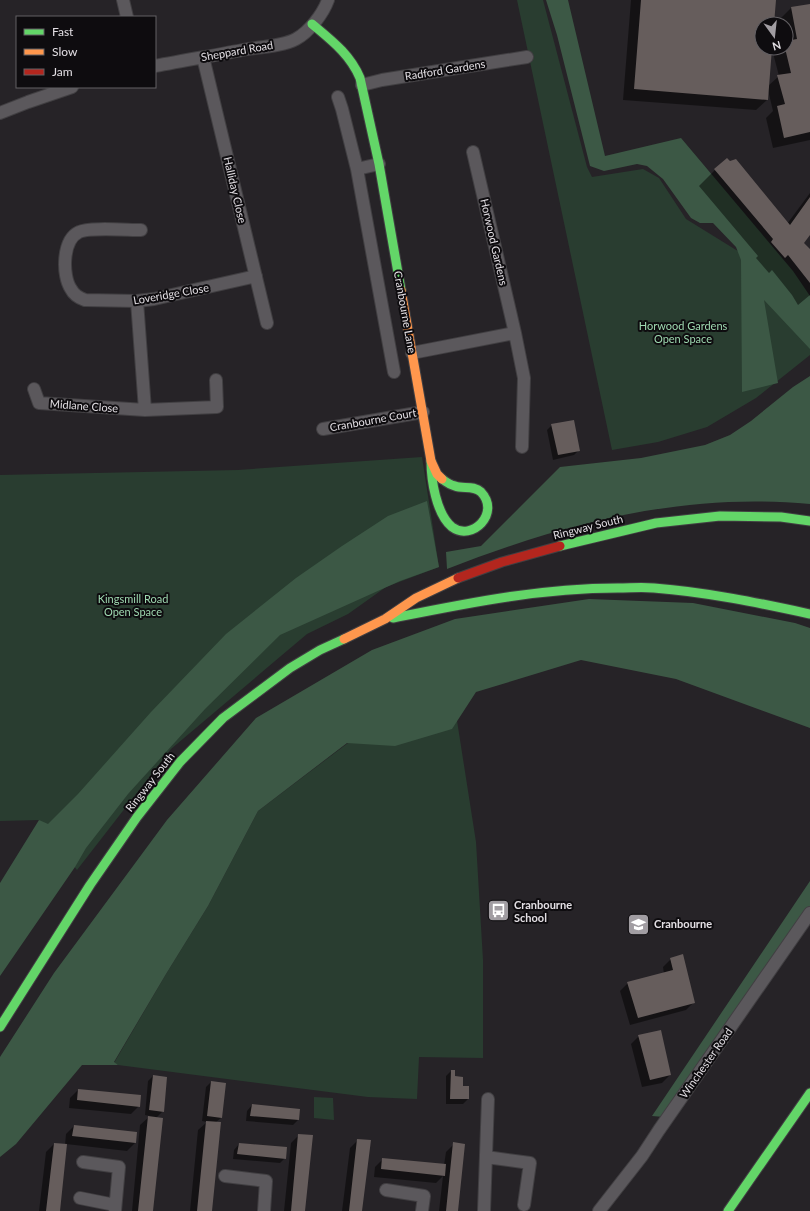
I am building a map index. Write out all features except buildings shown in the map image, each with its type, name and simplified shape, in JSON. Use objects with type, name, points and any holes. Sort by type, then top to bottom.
[{"type":"main road","name":"Cranbourne Lane","points":[[312,24],[348,55],[357,68],[362,85],[379,164],[438,505],[452,527],[463,531],[479,526],[484,520],[488,511],[484,496],[472,487],[453,486],[440,478],[431,461]]},
{"type":"main road","name":"Ringway South","points":[[0,1027],[90,885],[137,817],[180,762],[223,718],[290,668],[320,650],[385,619],[416,598],[456,579],[502,562],[574,542],[656,523],[720,516],[781,517],[810,521]]},
{"type":"main road","name":"Ringway South","points":[[385,619],[466,603],[529,593],[600,588],[653,588],[702,593],[755,602],[810,614]]},
{"type":"main road","points":[[728,1211],[810,1093]]},
{"type":"street","points":[[123,0],[127,16]]},
{"type":"street","points":[[312,24],[320,17],[326,8],[328,0]]},
{"type":"street","name":"Sheppard Road","points":[[156,66],[287,42],[295,39],[312,24]]},
{"type":"street","name":"Halliday Close","points":[[203,57],[267,323]]},
{"type":"street","name":"Radford Gardens","points":[[362,85],[382,80],[527,57]]},
{"type":"street","points":[[0,114],[28,102],[69,88]]},
{"type":"street","name":"Cranbourne Lane","points":[[338,98],[357,169],[394,372]]},
{"type":"street","name":"Horwood Gardens","points":[[473,152],[524,378],[522,447]]},
{"type":"street","points":[[357,169],[379,164]]},
{"type":"street","name":"Loveridge Close","points":[[141,230],[88,230],[79,232],[70,240],[65,259],[68,282],[73,292],[79,298],[95,301],[137,301],[154,299],[256,276]]},
{"type":"street","points":[[137,301],[145,410]]},
{"type":"street","points":[[412,353],[515,333]]},
{"type":"street","name":"Midlane Close","points":[[34,389],[39,404],[145,410],[217,407],[216,380]]},
{"type":"street","name":"Cranbourne Court","points":[[323,429],[423,412]]},
{"type":"street","name":"Winchester Road","points":[[599,1211],[642,1156],[810,913]]},
{"type":"street","points":[[484,1211],[488,1099]]},
{"type":"street","points":[[486,1157],[530,1163],[524,1205]]},
{"type":"street","points":[[80,1198],[115,1208],[119,1167],[83,1162]]},
{"type":"street","points":[[225,1176],[266,1182],[264,1211]]},
{"type":"street","points":[[386,1190],[424,1196],[422,1211]]},
{"type":"green space","name":"Horwood Gardens Open Space","points":[[517,0],[543,0],[587,167],[592,177],[643,169],[659,178],[686,219],[741,253],[810,347],[810,355],[756,398],[707,427],[658,442],[612,450]]},
{"type":"green space","points":[[546,0],[568,0],[605,156],[681,138],[793,271],[810,296],[810,349],[764,300],[778,383],[742,392],[741,260],[736,247],[713,223],[700,223],[691,218],[663,179],[647,166],[637,164],[604,171],[590,166],[557,35]]},
{"type":"green space","points":[[810,376],[810,504],[763,501],[716,503],[670,507],[625,515],[580,525],[536,538],[447,569],[446,552],[481,546],[560,467],[641,458],[705,445],[730,435],[751,421],[793,387]]},
{"type":"green space","name":"Kingsmill Road Open Space","points":[[422,457],[439,567],[386,587],[348,614],[307,634],[171,749],[77,870],[39,820],[0,821],[0,475],[238,470]]},
{"type":"green space","points":[[427,501],[439,567],[400,581],[280,635],[205,709],[128,794],[86,848],[75,867],[0,976],[0,883],[39,820],[48,824],[78,794],[151,712],[226,634],[296,578],[342,546],[388,516]]},
{"type":"green space","points":[[589,599],[693,603],[795,623],[810,628],[810,728],[676,679],[581,660],[476,692],[452,729],[395,746],[347,743],[258,811],[208,906],[114,1062],[118,1065],[82,1065],[16,1144],[0,1157],[0,1057],[54,973],[167,820],[256,718],[372,650],[455,619]]},
{"type":"green space","points":[[453,695],[476,842],[483,960],[483,1058],[419,1057],[417,1099],[368,1097],[118,1065],[114,1063],[208,906],[258,811],[348,743]]},
{"type":"green space","points":[[810,881],[810,908],[664,1117],[652,1116]]},
{"type":"green space","points":[[314,1097],[333,1098],[334,1120],[314,1118]]},
{"type":"traffic: fast","points":[[312,24],[333,42],[345,55],[356,69],[360,78],[379,164],[401,290]]},
{"type":"traffic: fast","points":[[431,461],[433,486],[438,505],[447,521],[452,527],[460,531],[468,531],[482,523],[488,508],[486,500],[481,492],[472,488],[453,486],[442,479]]},
{"type":"traffic: fast","points":[[560,546],[656,523],[720,516],[781,517],[810,521]]},
{"type":"traffic: fast","points":[[393,618],[505,597],[589,589],[640,588],[654,588],[713,595],[810,614]]},
{"type":"traffic: fast","points":[[0,1027],[90,885],[137,817],[180,762],[223,718],[290,668],[320,650],[344,639]]},
{"type":"traffic: fast","points":[[728,1211],[810,1093]]},
{"type":"traffic: slow","points":[[401,290],[431,461],[437,474],[442,479]]},
{"type":"traffic: slow","points":[[344,639],[385,619],[416,598],[458,578]]},
{"type":"traffic: jam","points":[[458,578],[502,562],[560,546]]},
{"type":"place","name":"Cranbourne School","points":[[499,911]]},
{"type":"place","name":"Cranbourne","points":[[639,924]]}]
